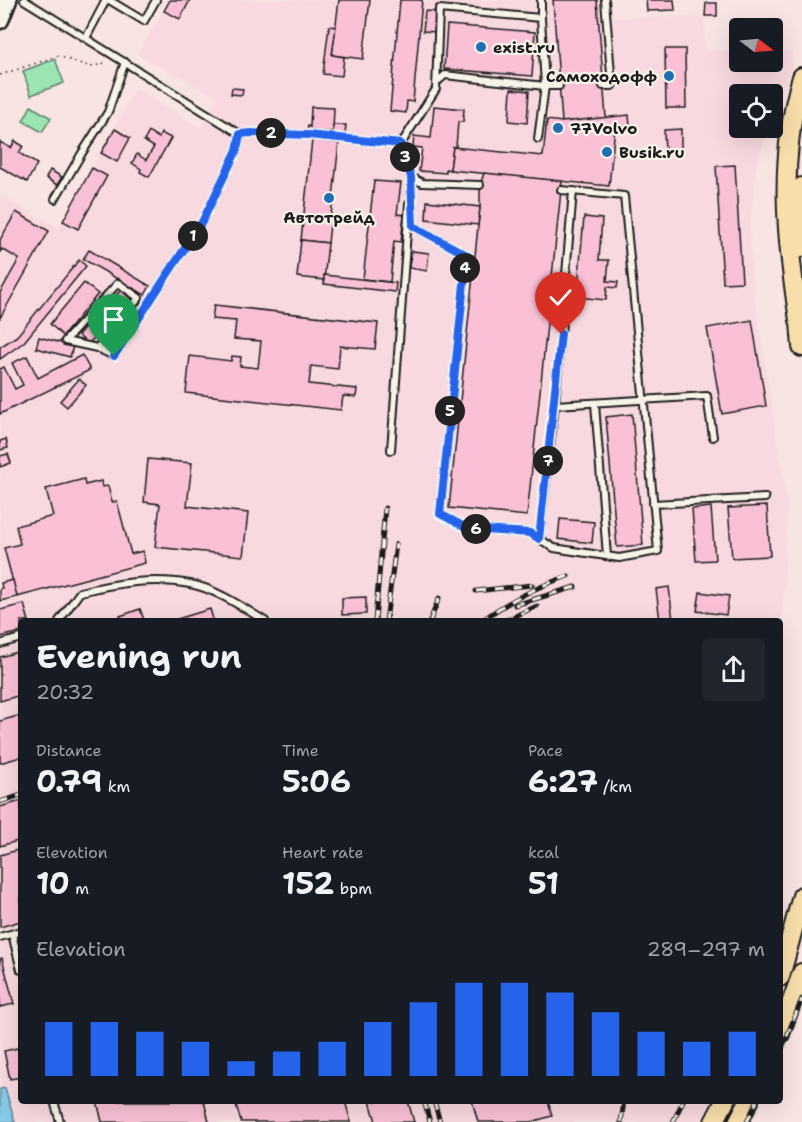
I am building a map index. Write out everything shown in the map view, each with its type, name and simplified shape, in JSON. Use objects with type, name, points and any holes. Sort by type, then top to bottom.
[{"type":"main road","points":[[802,77],[789,141],[786,194],[787,230],[802,347]]},
{"type":"main road","points":[[799,320],[798,249],[802,187]]},
{"type":"main road","points":[[783,966],[802,896]]},
{"type":"main road","points":[[783,1026],[802,973]]},
{"type":"main road","points":[[714,1122],[723,1104]]},
{"type":"main road","points":[[738,1122],[747,1104]]},
{"type":"street","points":[[0,20],[8,0]]},
{"type":"lane","points":[[24,0],[240,134],[308,135],[401,144]]},
{"type":"lane","points":[[86,38],[108,0],[144,21],[156,0]]},
{"type":"lane","points":[[439,0],[436,89],[401,144],[402,157],[411,177],[413,226],[467,255],[440,514],[469,529],[530,533],[554,548],[620,558],[658,551],[624,196],[561,190]]},
{"type":"lane","points":[[538,139],[545,86],[541,0]]},
{"type":"lane","points":[[603,86],[612,86],[605,0]]},
{"type":"lane","points":[[439,9],[541,18]]},
{"type":"lane","points":[[55,199],[108,112],[125,62]]},
{"type":"lane","points":[[436,82],[445,75],[559,86]]},
{"type":"lane","points":[[401,128],[408,132]]},
{"type":"lane","points":[[97,348],[139,298],[118,283],[65,341],[97,348],[114,356],[202,222],[237,150],[240,134]]},
{"type":"lane","points":[[411,177],[422,183],[480,184]]},
{"type":"lane","points":[[391,450],[411,177]]},
{"type":"lane","points":[[539,539],[555,405],[573,191]]},
{"type":"lane","points":[[555,405],[707,396],[713,437]]},
{"type":"lane","points":[[595,404],[607,556]]},
{"type":"lane","points":[[653,504],[765,498]]},
{"type":"lane","points":[[61,618],[80,592],[120,582],[154,581],[192,584],[225,598],[260,618]]},
{"type":"lane","points":[[0,644],[18,639]]},
{"type":"lane","points":[[0,937],[18,932]]},
{"type":"lane","points":[[12,934],[18,958]]},
{"type":"lane","points":[[55,1104],[60,1122]]},
{"type":"path","points":[[0,75],[57,56],[91,67],[113,61]]},
{"type":"shaded area","points":[[170,0],[611,0],[613,18],[704,16],[705,50],[729,50],[729,72],[783,72],[783,51],[790,51],[792,66],[783,88],[783,84],[729,84],[729,138],[765,138],[756,167],[750,228],[752,278],[787,504],[781,618],[18,618],[18,1104],[710,1104],[701,1122],[0,1122],[0,195],[59,228],[136,88],[201,128],[217,97],[137,54]]},
{"type":"green space","points":[[55,59],[64,83],[31,95],[23,71]]},
{"type":"green space","points":[[31,106],[51,118],[42,132],[23,121]]},
{"type":"water","points":[[5,1088],[15,1122],[0,1122],[0,1089]]},
{"type":"building","points":[[170,0],[190,0],[180,19],[164,11]]},
{"type":"building","points":[[339,0],[370,0],[363,59],[332,55]]},
{"type":"building","points":[[400,0],[422,0],[413,102],[407,101],[406,113],[390,111]]},
{"type":"building","points":[[553,0],[597,0],[606,118],[562,122]]},
{"type":"building","points":[[646,0],[674,0],[675,10],[647,11]]},
{"type":"building","points":[[706,3],[717,3],[717,16],[705,16]]},
{"type":"building","points":[[425,11],[438,12],[436,32],[423,31]]},
{"type":"building","points":[[447,25],[535,32],[532,76],[444,69]]},
{"type":"building","points":[[329,26],[336,27],[332,55],[344,57],[342,76],[323,74]]},
{"type":"building","points":[[665,49],[685,49],[686,108],[666,108]]},
{"type":"building","points":[[232,88],[243,89],[242,95],[231,94]]},
{"type":"building","points":[[511,89],[529,91],[527,123],[509,121]]},
{"type":"building","points":[[434,106],[464,109],[463,122],[458,122],[456,147],[453,147],[450,170],[446,169],[446,173],[419,171],[422,148],[413,147],[414,136],[431,138]]},
{"type":"building","points":[[311,107],[334,108],[333,132],[307,131],[308,126],[310,127]]},
{"type":"building","points":[[629,115],[630,126],[615,127],[609,186],[450,170],[453,147],[543,156],[547,120],[562,122]]},
{"type":"building","points":[[333,125],[346,125],[345,134],[333,134]]},
{"type":"building","points":[[115,129],[130,138],[117,162],[101,153]]},
{"type":"building","points":[[681,129],[681,153],[665,153],[664,130]]},
{"type":"building","points":[[149,132],[159,138],[161,133],[171,138],[149,177],[140,172],[141,169],[132,163],[137,154],[146,160],[154,147],[144,141]]},
{"type":"building","points":[[312,140],[339,143],[328,243],[301,240]]},
{"type":"building","points":[[15,141],[23,146],[19,153],[37,164],[27,182],[0,167],[0,142],[11,148]]},
{"type":"building","points":[[735,165],[742,282],[723,283],[716,166]]},
{"type":"building","points":[[92,168],[107,176],[78,229],[63,221]]},
{"type":"building","points":[[50,170],[62,177],[57,185],[46,178]]},
{"type":"building","points":[[484,173],[562,181],[527,516],[449,508],[480,207],[480,185]]},
{"type":"building","points":[[374,181],[401,183],[397,214],[404,215],[401,242],[394,241],[390,282],[363,279]]},
{"type":"building","points":[[427,201],[480,207],[478,225],[426,219]]},
{"type":"building","points":[[16,212],[49,231],[0,318],[0,293],[19,259],[2,249],[0,252],[0,240]]},
{"type":"building","points":[[584,217],[602,219],[599,260],[609,260],[607,281],[618,282],[617,288],[607,287],[606,300],[577,297]]},
{"type":"building","points":[[301,240],[328,243],[324,280],[297,277]]},
{"type":"building","points":[[89,250],[150,286],[145,295],[83,259]]},
{"type":"building","points":[[412,251],[429,253],[427,271],[409,268]]},
{"type":"building","points":[[79,260],[86,266],[24,342],[0,359],[0,347],[17,336]]},
{"type":"building","points":[[324,275],[396,283],[395,292],[324,284]]},
{"type":"building","points":[[84,283],[98,294],[63,336],[50,324]]},
{"type":"building","points":[[121,290],[133,301],[126,309],[120,303],[115,308],[121,314],[97,339],[95,337],[88,344],[78,335]]},
{"type":"building","points":[[214,305],[378,323],[375,349],[340,346],[338,369],[311,366],[309,384],[357,389],[356,397],[343,396],[341,410],[186,393],[190,356],[231,361],[232,356],[241,357],[240,366],[258,368],[261,341],[234,339],[236,321],[212,319]]},
{"type":"building","points":[[752,320],[766,406],[722,414],[707,328]]},
{"type":"building","points":[[39,337],[73,346],[70,357],[36,348]]},
{"type":"building","points":[[82,355],[90,370],[0,414],[0,369],[4,367],[15,389],[23,385],[12,363],[27,356],[38,378]]},
{"type":"building","points":[[79,379],[86,385],[67,407],[60,401]]},
{"type":"building","points":[[632,414],[643,545],[617,547],[606,417]]},
{"type":"building","points":[[6,439],[8,448],[0,450],[0,441]]},
{"type":"building","points":[[8,454],[11,463],[0,467],[0,456]]},
{"type":"building","points":[[148,459],[192,463],[187,506],[248,513],[243,556],[155,547],[160,504],[144,502]]},
{"type":"building","points":[[84,479],[85,485],[101,481],[102,487],[108,486],[112,502],[117,501],[131,554],[143,551],[145,563],[17,597],[4,548],[20,544],[16,526],[53,516],[46,489]]},
{"type":"building","points":[[767,506],[770,556],[732,558],[728,508]]},
{"type":"building","points":[[711,507],[715,560],[696,561],[692,509]]},
{"type":"building","points":[[560,519],[594,522],[592,543],[558,539]]},
{"type":"building","points":[[13,580],[17,597],[0,601],[1,583]]},
{"type":"building","points":[[669,587],[673,618],[660,618],[656,589]]},
{"type":"building","points":[[700,592],[729,596],[726,615],[697,611]]},
{"type":"building","points":[[366,597],[366,614],[342,615],[342,598]]},
{"type":"building","points":[[24,604],[28,618],[18,618],[18,633],[0,637],[0,610]]},
{"type":"building","points":[[140,609],[143,618],[121,618],[120,616]]},
{"type":"building","points":[[210,609],[213,618],[181,618]]},
{"type":"building","points":[[18,652],[18,696],[0,701],[0,657]]},
{"type":"building","points":[[18,716],[18,758],[0,763],[0,721]]},
{"type":"building","points":[[18,802],[18,841],[0,846],[0,807]]},
{"type":"building","points":[[18,850],[18,922],[0,927],[0,855]]},
{"type":"building","points":[[2,958],[14,1004],[0,1007],[0,959]]},
{"type":"building","points":[[18,1048],[18,1078],[10,1079],[4,1051]]},
{"type":"building","points":[[98,1104],[205,1104],[209,1122],[102,1122]]},
{"type":"building","points":[[236,1104],[346,1104],[351,1122],[241,1122]]},
{"type":"building","points":[[371,1104],[409,1104],[414,1122],[376,1122]]},
{"type":"building","points":[[473,1104],[549,1104],[552,1116],[531,1122],[478,1122]]},
{"type":"railway","points":[[375,618],[385,508]]},
{"type":"railway","points":[[386,618],[396,544]]},
{"type":"railway","points":[[485,618],[523,595],[568,576]]},
{"type":"railway","points":[[476,591],[532,585]]},
{"type":"railway","points":[[515,605],[575,587]]},
{"type":"railway","points":[[431,618],[439,598]]},
{"type":"railway","points":[[511,618],[537,606]]},
{"type":"railway","points":[[0,802],[18,796]]},
{"type":"railway","points":[[783,1046],[802,999]]},
{"type":"railway","points":[[425,1104],[430,1122]]},
{"type":"railway","points":[[435,1104],[440,1122]]},
{"type":"railway","points":[[621,1122],[624,1104]]},
{"type":"railway","points":[[673,1122],[682,1104]]},
{"type":"railway","points":[[747,1122],[756,1104]]},
{"type":"place","name":"exist.ru","points":[[481,47]]},
{"type":"place","name":"Самоходофф","points":[[669,76]]},
{"type":"place","name":"77Volvo","points":[[558,128]]},
{"type":"place","name":"Busik.ru","points":[[607,152]]},
{"type":"place","name":"Автотрейд","points":[[329,198]]},
{"type":"route","points":[[114,356],[202,222],[237,150],[240,134],[251,133],[308,135],[401,144],[411,177],[413,226],[467,255],[440,514],[469,529],[530,533],[539,539],[561,334]]}]
